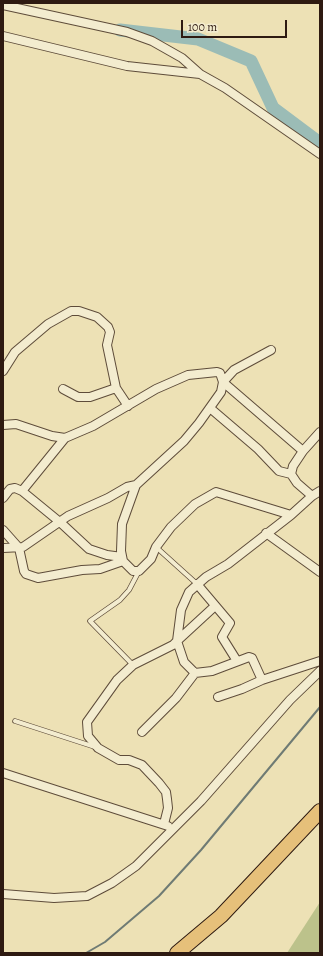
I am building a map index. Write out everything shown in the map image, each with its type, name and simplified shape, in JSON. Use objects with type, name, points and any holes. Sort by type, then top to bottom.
[{"type":"highway","points":[[177,953],[221,916],[320,811]]},
{"type":"highway","points":[[192,953],[234,916],[320,824]]},
{"type":"street","points":[[3,6],[127,32],[152,41],[182,58],[200,74],[225,88],[320,154]]},
{"type":"street","points":[[3,36],[127,66],[200,74]]},
{"type":"street","points":[[3,371],[15,352],[48,324],[71,310],[79,310],[97,317],[108,327],[110,332],[107,345],[116,388],[128,406]]},
{"type":"street","points":[[223,382],[234,370],[271,350]]},
{"type":"street","points":[[22,491],[65,438],[93,426],[156,389],[188,375],[211,371],[220,373],[223,382],[221,392],[210,408],[189,436],[136,485],[122,524],[120,540],[122,559]]},
{"type":"street","points":[[223,382],[303,451]]},
{"type":"street","points":[[63,389],[78,397],[90,397],[116,388]]},
{"type":"street","points":[[210,408],[258,449],[279,471],[291,474],[297,483],[312,496]]},
{"type":"street","points":[[3,425],[16,424],[52,436],[65,438]]},
{"type":"street","points":[[291,474],[293,466],[303,451],[320,432]]},
{"type":"street","points":[[3,548],[19,548],[27,545],[76,512],[108,498],[127,487],[136,485]]},
{"type":"street","points":[[3,498],[10,489],[15,488],[22,491],[61,523],[89,549],[122,559],[133,571],[139,571],[151,559],[156,547],[171,527],[190,509],[216,492],[291,515]]},
{"type":"street","points":[[195,673],[184,662],[176,641],[184,600],[188,592],[197,584],[228,564],[320,491]]},
{"type":"street","points":[[3,530],[19,548],[26,574],[38,578],[82,570],[100,569],[122,559]]},
{"type":"street","points":[[266,533],[320,572]]},
{"type":"street","points":[[197,584],[230,623],[222,637],[237,661]]},
{"type":"street","points":[[164,824],[168,808],[166,792],[160,783],[142,765],[129,760],[119,760],[98,748],[88,736],[87,722],[117,680],[134,665],[173,645],[215,606]]},
{"type":"street","points":[[142,732],[176,698],[195,673],[212,671],[244,658],[252,658],[262,680]]},
{"type":"street","points":[[218,697],[262,680],[320,661]]},
{"type":"street","points":[[3,894],[54,898],[87,896],[112,883],[136,866],[201,801],[290,700],[320,670]]},
{"type":"street","points":[[3,773],[174,828]]},
{"type":"lane","points":[[156,547],[197,584]]},
{"type":"lane","points":[[134,665],[90,621],[120,600],[129,590],[139,571]]},
{"type":"lane","points":[[16,721],[98,748]]},
{"type":"green space","points":[[320,902],[320,953],[287,953]]},
{"type":"waterway","points":[[120,30],[198,39],[251,61],[273,108],[320,143]]},
{"type":"waterway","points":[[86,953],[105,942],[159,896],[201,850],[320,707]]}]
